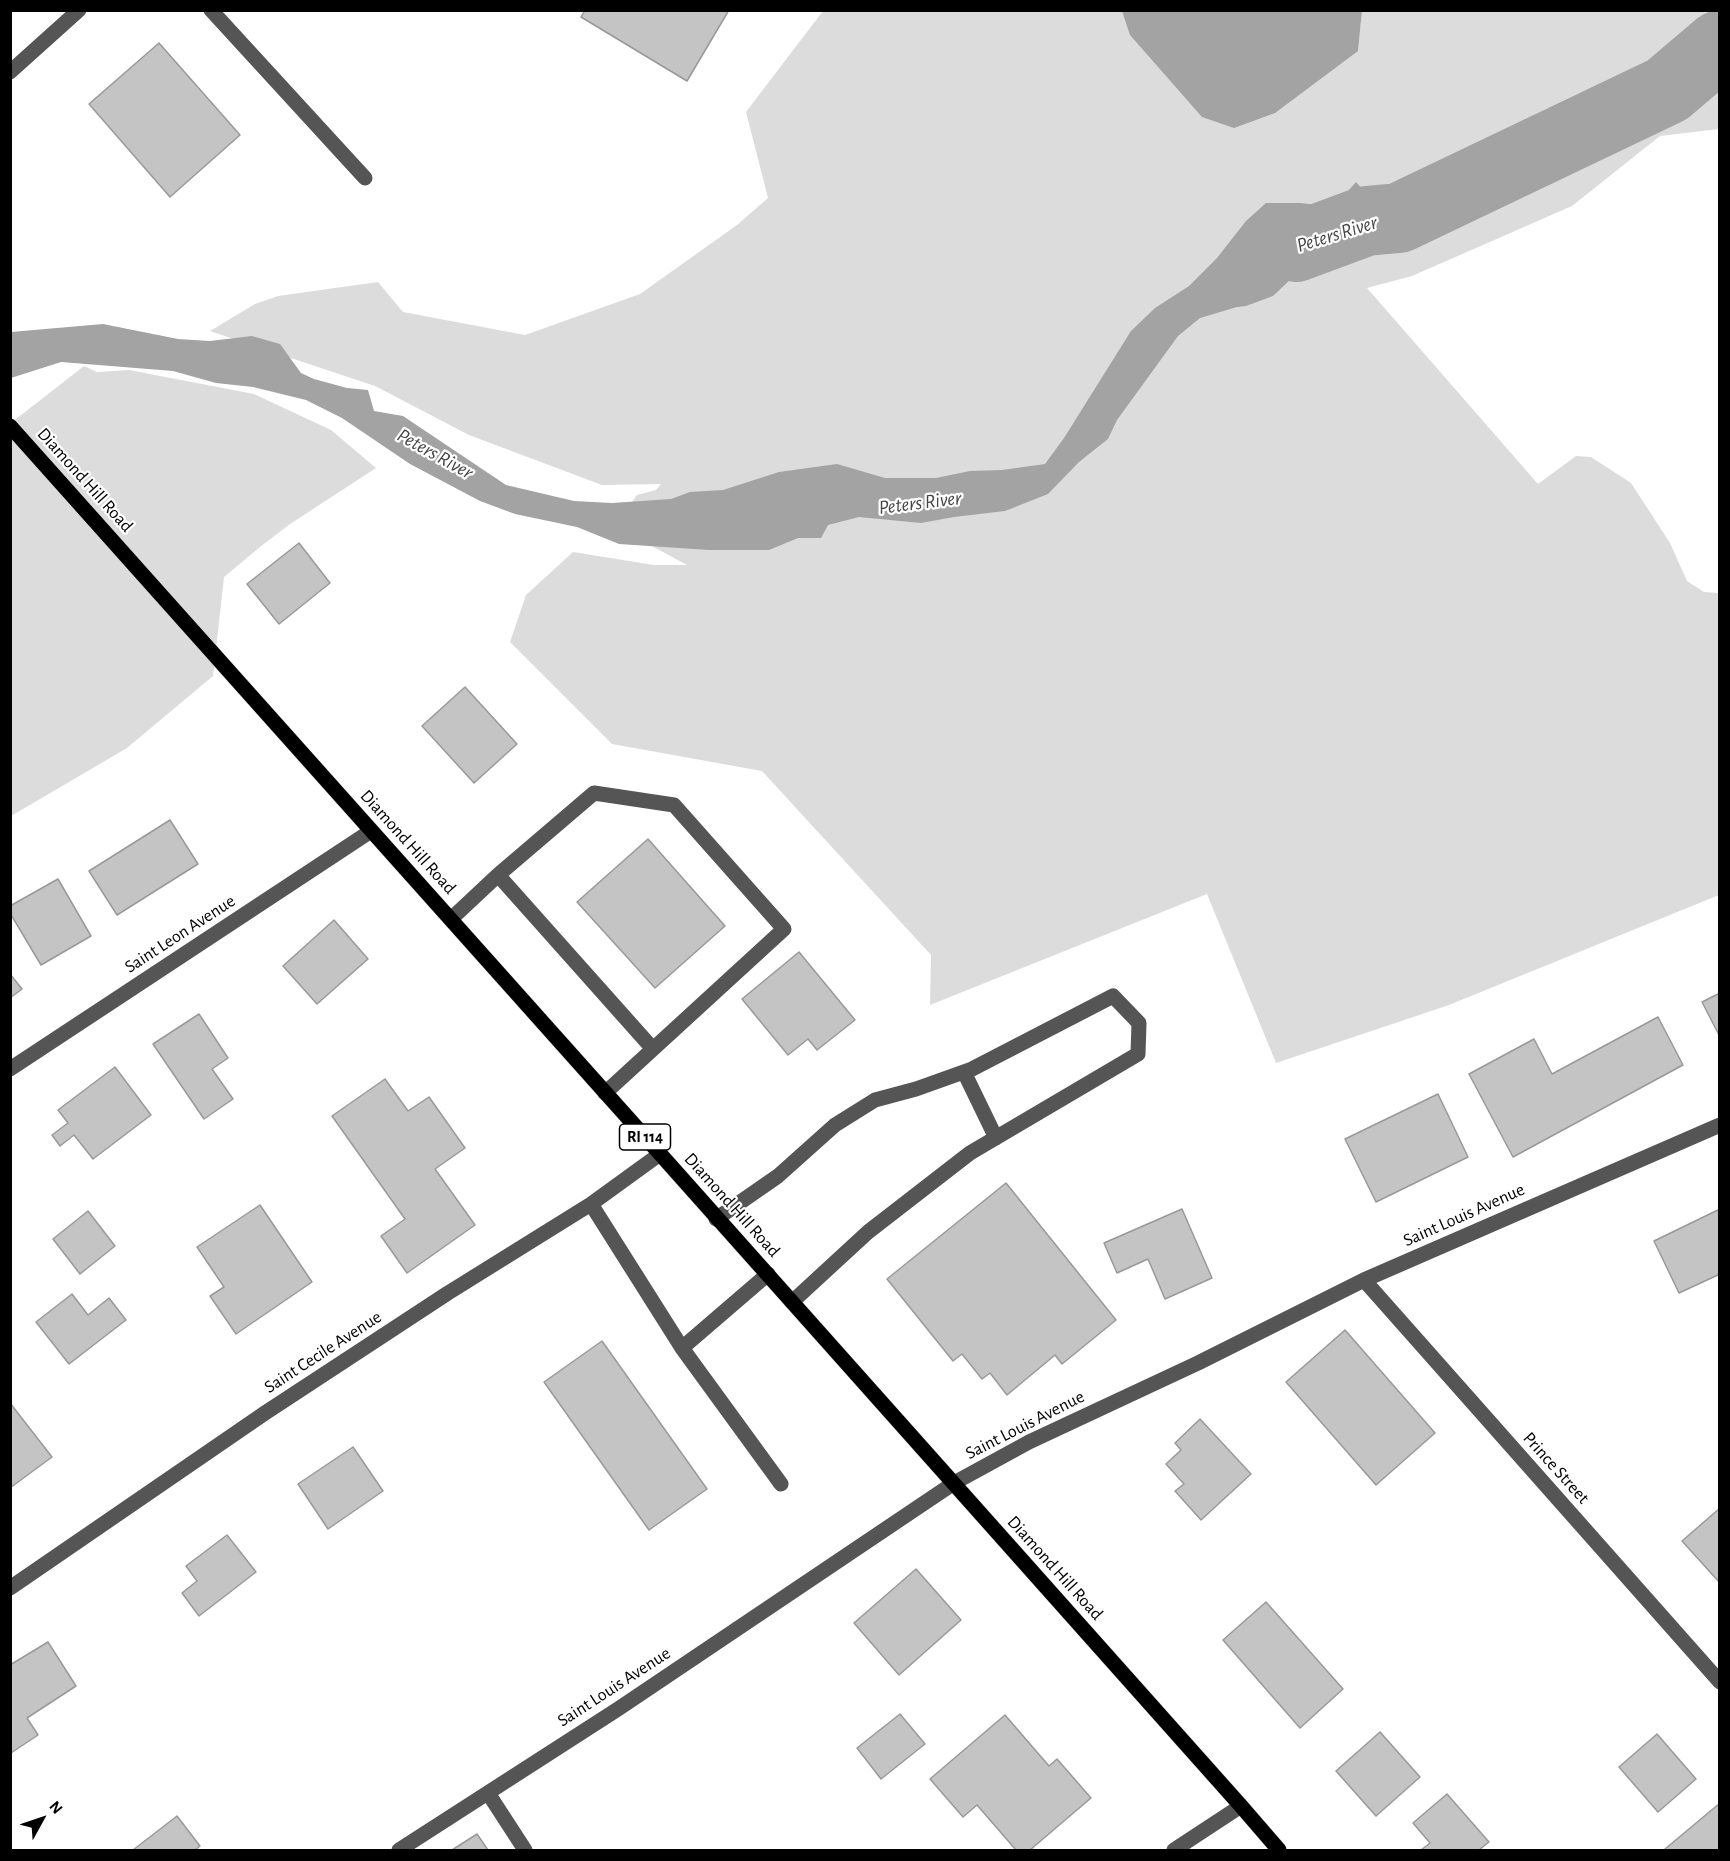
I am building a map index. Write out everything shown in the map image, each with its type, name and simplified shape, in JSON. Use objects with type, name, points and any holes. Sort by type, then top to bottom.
[{"type":"main road","name":"Diamond Hill Road","points":[[10,426],[716,1219],[768,1274],[1279,1851]]},
{"type":"street","points":[[10,72],[79,10]]},
{"type":"street","points":[[212,10],[365,178]]},
{"type":"street","points":[[451,919],[498,875],[594,793],[674,805],[784,929],[605,1093]]},
{"type":"street","name":"Saint Leon Avenue","points":[[10,1069],[371,831]]},
{"type":"street","points":[[498,875],[653,1049]]},
{"type":"street","points":[[716,1219],[778,1176],[835,1125],[874,1100],[916,1089],[964,1072],[1113,996],[1138,1023],[1138,1054],[970,1153],[868,1232],[792,1302]]},
{"type":"street","points":[[964,1072],[996,1138]]},
{"type":"street","name":"Saint Louis Avenue","points":[[399,1851],[618,1709],[954,1483],[1029,1442],[1198,1363],[1364,1280],[1719,1125]]},
{"type":"street","name":"Saint Cecile Avenue","points":[[10,1588],[265,1413],[448,1293],[591,1204],[660,1154]]},
{"type":"street","points":[[591,1204],[682,1348],[781,1484]]},
{"type":"street","points":[[682,1348],[768,1274]]},
{"type":"street","name":"Prince Street","points":[[1364,1280],[1719,1682]]},
{"type":"street","points":[[488,1792],[525,1851]]},
{"type":"street","points":[[1174,1851],[1241,1806]]},
{"type":"shaded area","points":[[823,11],[1123,11],[1358,51],[1362,11],[1719,11],[1719,129],[1660,136],[1572,206],[1412,276],[1367,288],[1538,484],[1576,456],[1591,457],[1631,483],[1670,543],[1687,581],[1704,592],[1719,593],[1719,895],[1449,1005],[1276,1063],[1207,894],[930,1005],[931,955],[762,771],[612,744],[510,642],[526,595],[573,552],[654,565],[687,565],[650,545],[624,513],[637,495],[656,490],[661,484],[602,485],[469,435],[375,386],[210,331],[255,304],[278,296],[378,282],[403,312],[525,335],[640,294],[737,225],[768,198],[746,112]]},
{"type":"shaded area","points":[[84,366],[97,372],[129,370],[254,394],[331,430],[376,468],[290,524],[224,577],[213,676],[127,748],[11,816],[11,423]]},
{"type":"water","points":[[1122,10],[1362,11],[1358,51],[1275,113],[1234,128],[1202,117],[1130,35]]},
{"type":"water","points":[[1356,182],[1403,236],[1387,243],[1339,252],[1310,261],[1273,296],[1200,318],[1178,336],[1117,420],[1108,439],[1079,462],[1048,494],[1005,511],[921,523],[859,517],[828,525],[821,538],[798,538],[769,550],[709,550],[619,544],[577,527],[515,514],[480,501],[410,464],[342,418],[306,400],[253,387],[216,383],[173,371],[61,362],[11,378],[11,332],[103,324],[178,339],[210,341],[252,336],[280,344],[301,373],[347,388],[368,390],[374,411],[403,416],[506,485],[574,501],[612,503],[671,499],[690,492],[723,490],[779,472],[837,464],[885,478],[936,478],[970,471],[1002,470],[1045,464],[1064,438],[1131,331],[1155,308],[1189,286],[1217,258],[1246,221],[1266,203],[1326,206],[1340,200]]},
{"type":"building","points":[[585,10],[729,10],[687,81],[581,17]]},
{"type":"building","points":[[159,43],[240,135],[170,197],[89,104]]},
{"type":"building","points":[[299,543],[330,583],[279,624],[247,584]]},
{"type":"building","points":[[465,687],[517,744],[474,783],[422,726]]},
{"type":"building","points":[[170,820],[198,864],[117,915],[89,871]]},
{"type":"building","points":[[648,839],[725,926],[655,988],[577,902]]},
{"type":"building","points":[[58,879],[91,936],[41,965],[10,913],[10,906]]},
{"type":"building","points":[[334,920],[368,959],[317,1004],[283,966]]},
{"type":"building","points":[[799,952],[855,1020],[817,1050],[808,1039],[788,1055],[742,999]]},
{"type":"building","points":[[10,974],[22,989],[10,998]]},
{"type":"building","points":[[1720,993],[1720,1037],[1702,1002]]},
{"type":"building","points":[[199,1014],[228,1058],[212,1069],[233,1099],[204,1119],[153,1044]]},
{"type":"building","points":[[1658,1017],[1683,1065],[1513,1157],[1469,1074],[1534,1039],[1552,1074]]},
{"type":"building","points":[[115,1067],[151,1115],[93,1159],[74,1135],[60,1146],[52,1135],[68,1123],[58,1110]]},
{"type":"building","points":[[385,1079],[408,1111],[429,1097],[465,1148],[435,1169],[475,1225],[407,1273],[381,1236],[405,1219],[332,1116]]},
{"type":"building","points":[[1438,1094],[1468,1157],[1376,1202],[1345,1139]]},
{"type":"building","points":[[1006,1183],[1116,1320],[1062,1364],[1055,1355],[1007,1395],[990,1373],[982,1379],[962,1354],[953,1361],[887,1279]]},
{"type":"building","points":[[260,1205],[312,1282],[236,1334],[210,1296],[224,1287],[197,1247]]},
{"type":"building","points":[[1182,1209],[1212,1278],[1165,1299],[1148,1259],[1117,1273],[1104,1243]]},
{"type":"building","points":[[1720,1209],[1720,1274],[1679,1293],[1654,1241]]},
{"type":"building","points":[[88,1211],[115,1246],[80,1274],[53,1239]]},
{"type":"building","points":[[72,1294],[88,1315],[109,1298],[126,1320],[69,1364],[36,1322]]},
{"type":"building","points":[[1345,1330],[1435,1433],[1376,1485],[1286,1382]]},
{"type":"building","points":[[602,1341],[707,1489],[649,1530],[544,1382]]},
{"type":"building","points":[[10,1403],[52,1457],[10,1488]]},
{"type":"building","points":[[1200,1419],[1251,1474],[1201,1520],[1175,1491],[1184,1484],[1166,1464],[1181,1450],[1175,1443]]},
{"type":"building","points":[[353,1447],[383,1491],[328,1529],[298,1484]]},
{"type":"building","points":[[1720,1508],[1720,1583],[1682,1541]]},
{"type":"building","points":[[227,1535],[256,1572],[199,1616],[182,1593],[197,1581],[186,1566]]},
{"type":"building","points":[[916,1569],[961,1620],[899,1675],[854,1623]]},
{"type":"building","points":[[1266,1602],[1343,1689],[1300,1728],[1223,1640]]},
{"type":"building","points":[[48,1642],[76,1686],[27,1718],[38,1735],[11,1753],[10,1665]]},
{"type":"building","points":[[900,1714],[925,1744],[881,1779],[857,1748]]},
{"type":"building","points":[[1005,1715],[1049,1766],[1057,1759],[1091,1798],[1030,1850],[1016,1850],[977,1805],[963,1817],[930,1779]]},
{"type":"building","points":[[1380,1732],[1420,1777],[1376,1816],[1336,1771]]},
{"type":"building","points":[[1657,1734],[1696,1779],[1658,1812],[1619,1767]]},
{"type":"building","points":[[1447,1794],[1489,1842],[1479,1850],[1421,1850],[1430,1843],[1413,1823]]},
{"type":"building","points":[[1720,1803],[1720,1850],[1665,1849]]},
{"type":"building","points":[[177,1816],[200,1846],[195,1850],[133,1850]]},
{"type":"building","points":[[477,1834],[488,1850],[452,1850]]},
{"type":"waterway","name":"Peters River","points":[[1296,247],[1366,221],[1399,218],[1667,90],[1720,45]]}]
